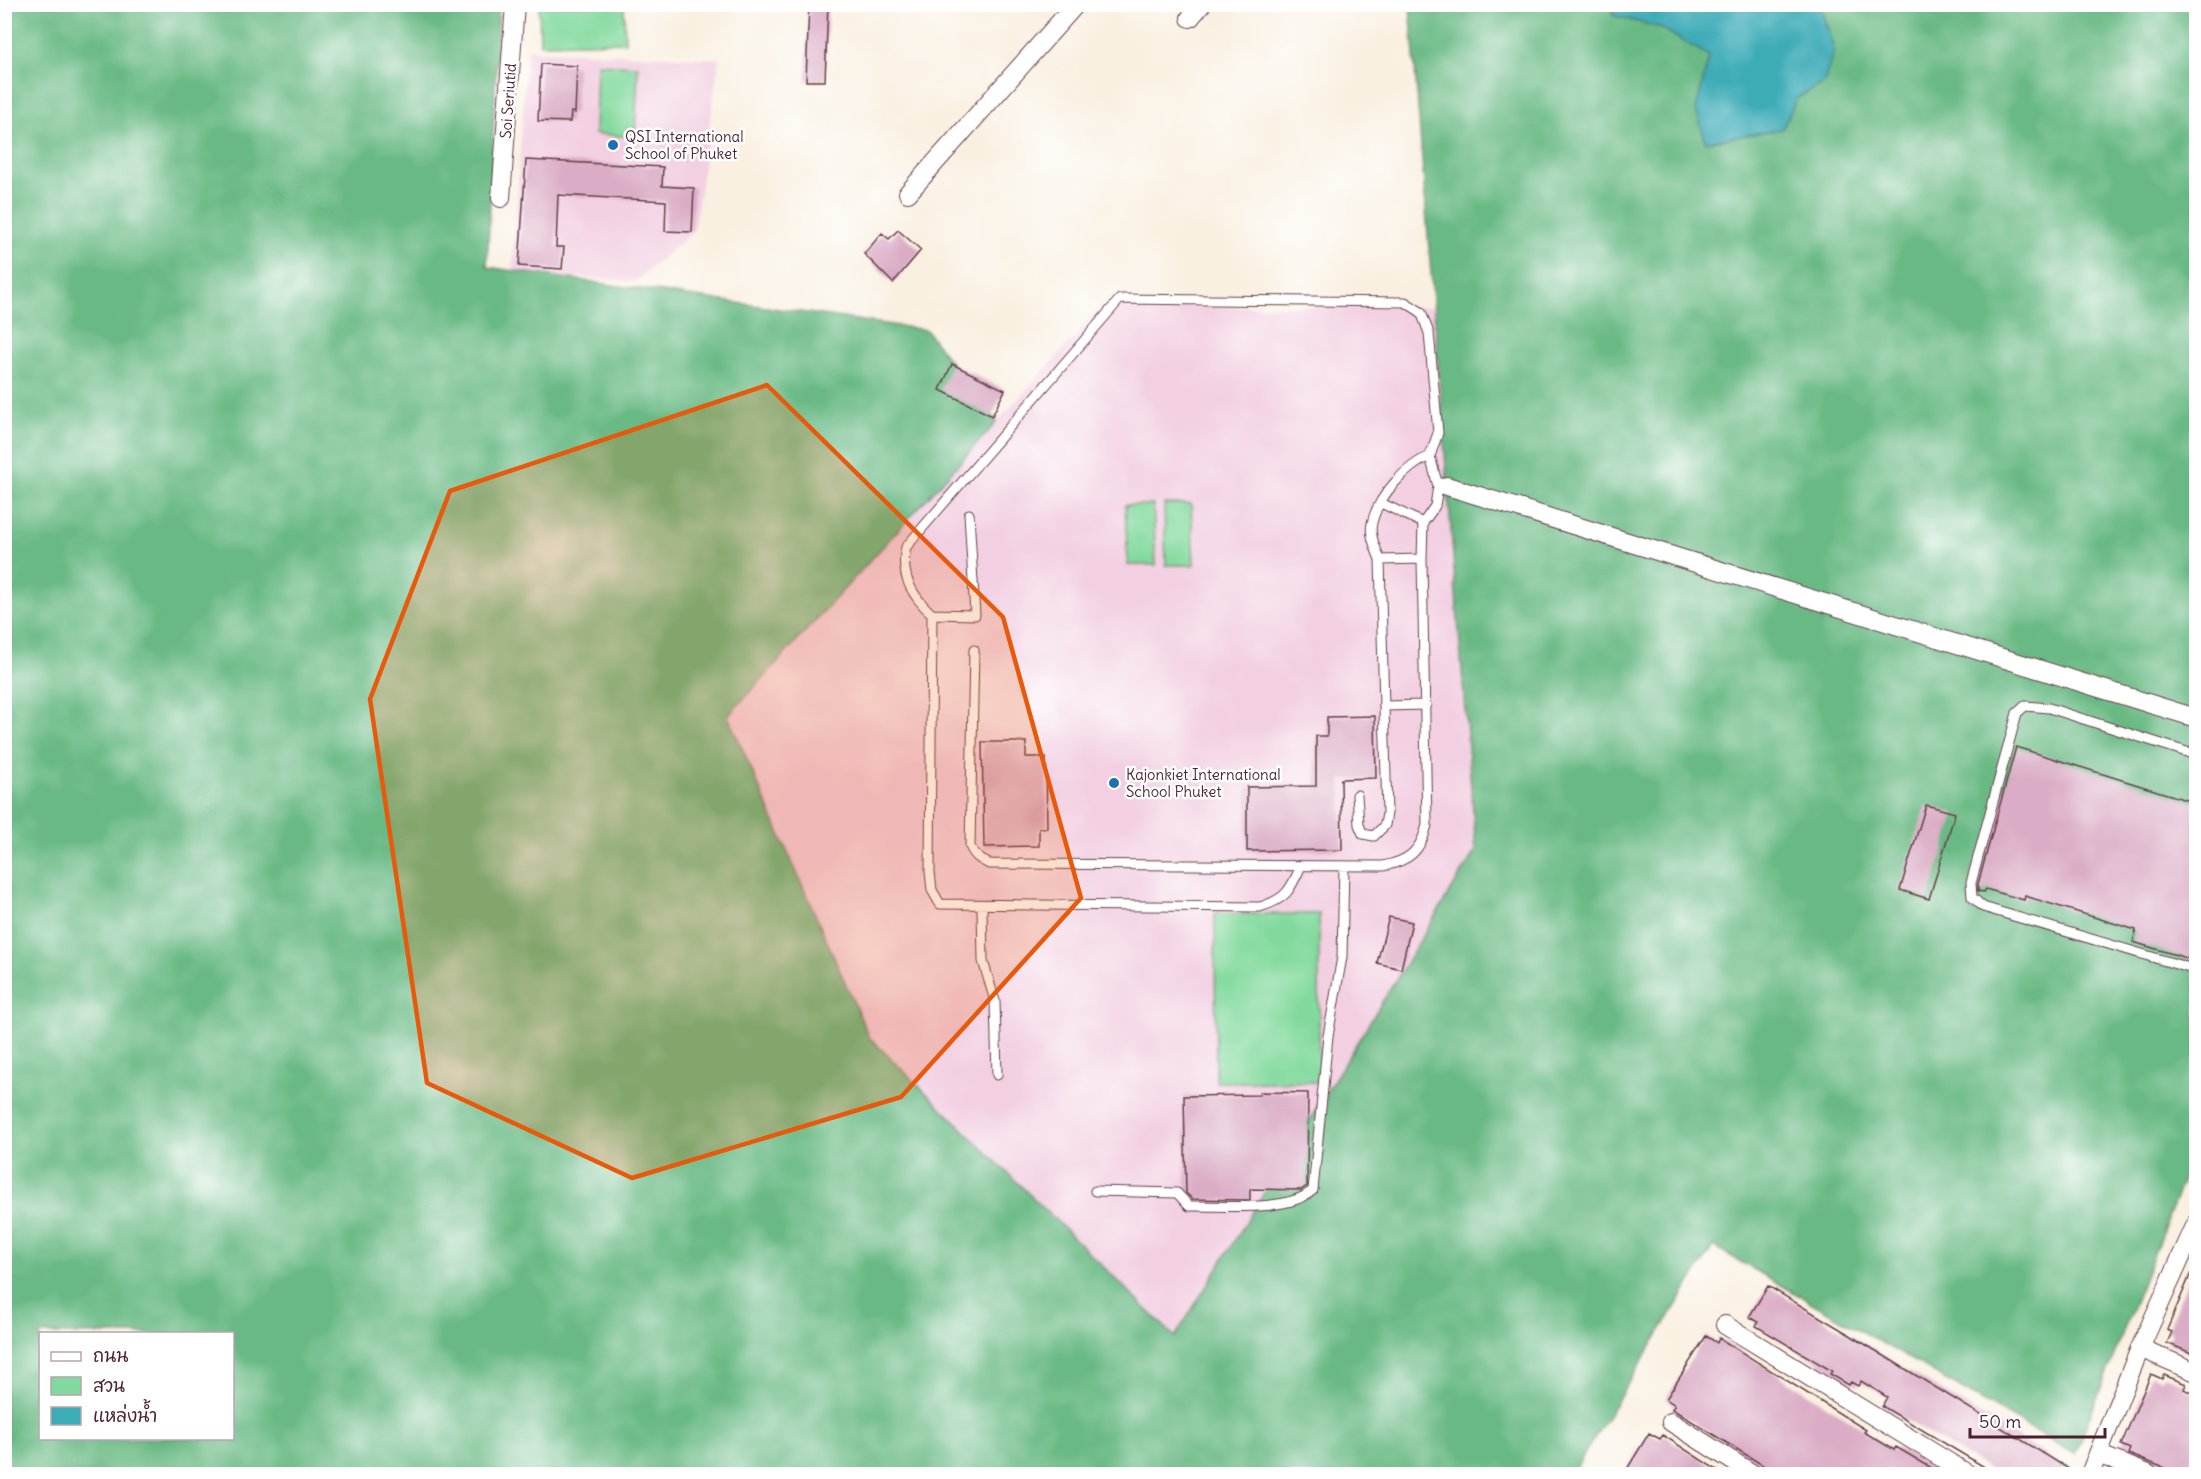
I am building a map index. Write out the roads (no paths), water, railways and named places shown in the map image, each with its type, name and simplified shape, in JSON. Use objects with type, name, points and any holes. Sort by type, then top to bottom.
[{"type":"street","name":"Soi Seriutid","points":[[501,198],[515,4]]},
{"type":"street","points":[[908,193],[1076,4]]},
{"type":"street","points":[[1190,18],[1202,4]]},
{"type":"street","points":[[1443,486],[2196,718]]},
{"type":"street","points":[[2090,1474],[2140,1348],[2196,1224]]},
{"type":"street","points":[[1725,1326],[1968,1474]]},
{"type":"street","points":[[2140,1348],[2196,1372]]},
{"type":"street","points":[[1671,1422],[1752,1474]]},
{"type":"street","points":[[2098,1454],[2148,1474]]},
{"type":"lane","points":[[969,514],[975,615],[932,614],[917,601],[909,587],[904,559],[906,547],[1120,299],[1405,302],[1421,312],[1429,333],[1438,433],[1430,456],[1443,486],[1435,506],[1423,523],[1427,825],[1423,842],[1414,855],[1401,862],[1383,866],[989,864],[980,860],[973,854],[970,846],[974,650]]},
{"type":"lane","points":[[1357,795],[1359,825],[1363,834],[1374,836],[1385,825],[1387,813],[1380,560],[1372,536],[1372,523],[1381,502],[1415,462],[1430,456]]},
{"type":"lane","points":[[1381,502],[1423,523]]},
{"type":"lane","points":[[1380,560],[1422,559]]},
{"type":"lane","points":[[932,614],[932,890],[940,904],[1260,907],[1276,902],[1290,891],[1301,866]]},
{"type":"lane","points":[[1384,706],[1426,705]]},
{"type":"lane","points":[[2196,755],[2049,708],[2025,706],[2017,713],[1971,883],[1972,897],[1983,907],[2196,970]]},
{"type":"lane","points":[[1095,1191],[1177,1193],[1189,1206],[1285,1204],[1306,1197],[1313,1190],[1328,1036],[1341,957],[1344,866]]},
{"type":"lane","points":[[982,906],[983,961],[995,1001],[998,1075]]},
{"type":"water","points":[[1617,5],[1820,5],[1834,49],[1824,83],[1797,98],[1782,129],[1706,142],[1696,110],[1709,56],[1661,28],[1612,15]]},
{"type":"place","name":"QSI International School of Phuket","points":[[613,145]]},
{"type":"place","name":"Kajonkiet International School Phuket","points":[[1114,783]]}]
